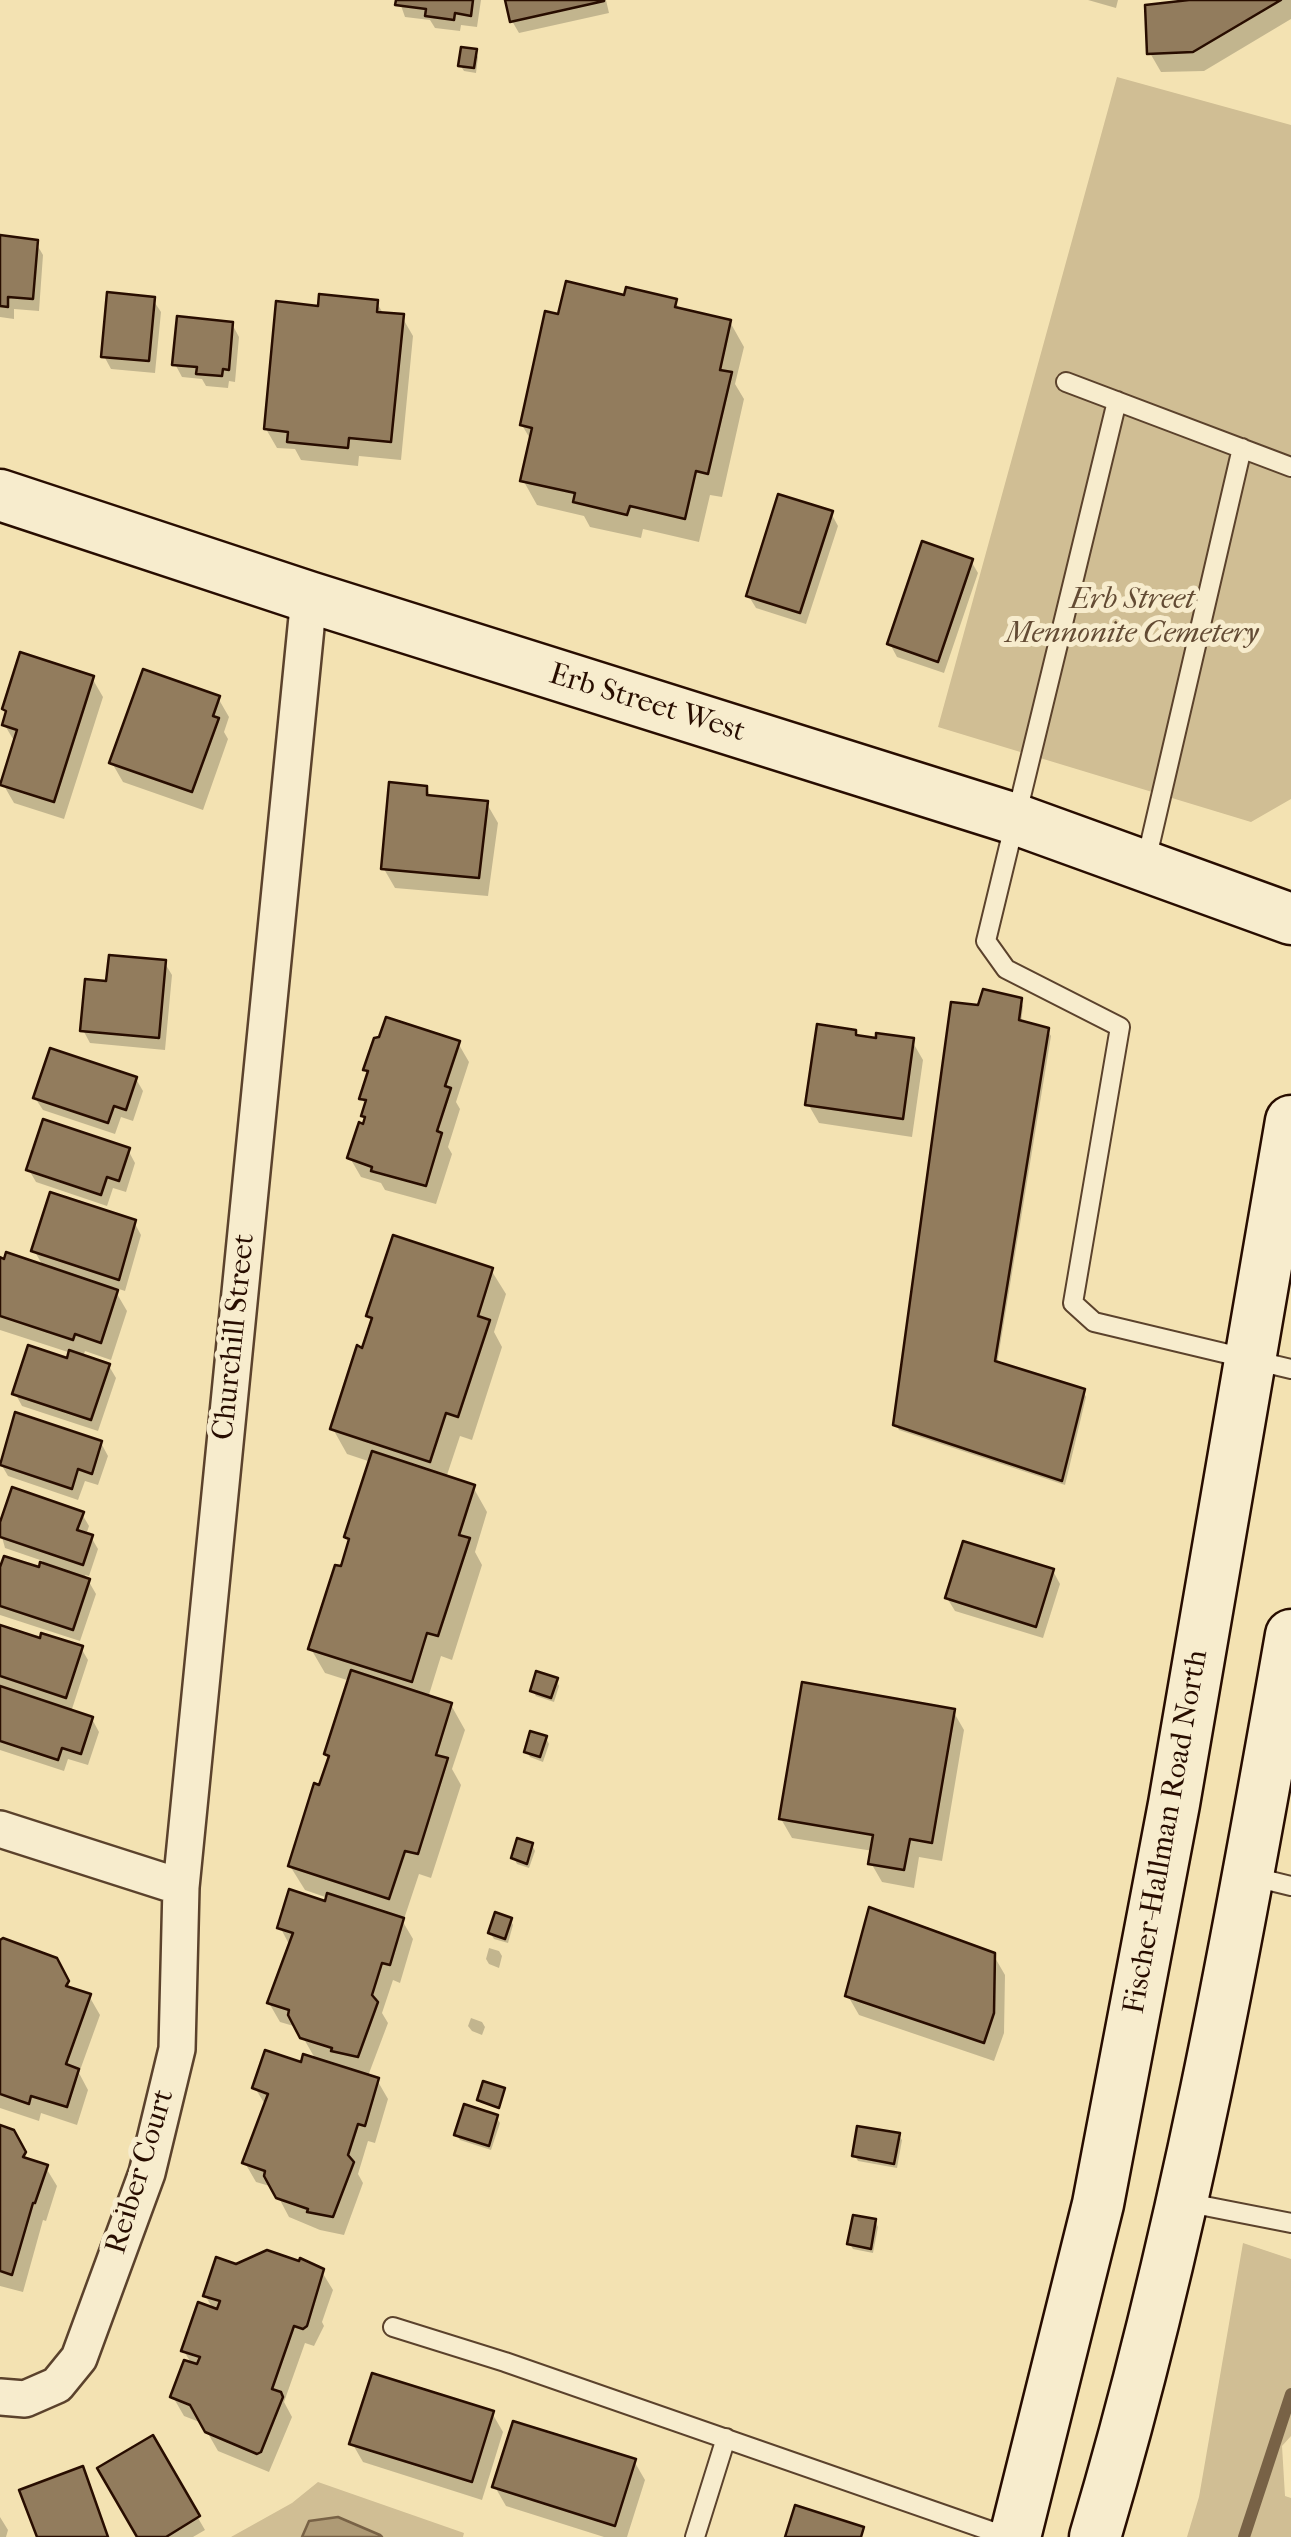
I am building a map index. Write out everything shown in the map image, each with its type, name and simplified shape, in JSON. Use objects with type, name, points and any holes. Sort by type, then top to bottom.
[{"type":"main road","name":"Erb Street West","points":[[0,495],[308,597],[1015,820],[1291,919]]},
{"type":"main road","name":"Fischer-Hallman Road North","points":[[1012,2537],[1098,2204],[1174,1804],[1271,1364],[1291,1121]]},
{"type":"main road","points":[[1095,2537],[1270,1881],[1291,1635]]},
{"type":"street","name":"Churchill Street","points":[[181,1887],[308,597]]},
{"type":"street","points":[[0,1829],[181,1887]]},
{"type":"street","name":"Reiber Court","points":[[0,2397],[25,2399],[56,2385],[79,2358],[147,2173],[177,2049],[181,1887]]},
{"type":"lane","points":[[1066,382],[1291,467]]},
{"type":"lane","points":[[1117,401],[986,942],[1006,969],[1120,1028],[1073,1303],[1094,1322],[1271,1364]]},
{"type":"lane","points":[[1145,867],[1242,448]]},
{"type":"lane","points":[[1184,2202],[1291,2223]]},
{"type":"lane","points":[[392,2327],[1012,2537]]},
{"type":"lane","points":[[695,2537],[726,2438]]},
{"type":"green space","name":"Erb Street Mennonite Cemetery","points":[[1117,77],[1291,125],[1291,799],[1251,822],[938,727]]},
{"type":"green space","points":[[1243,2243],[1291,2259],[1291,2436],[1282,2446],[1285,2496],[1291,2498],[1291,2537],[1187,2537],[1199,2497]]},
{"type":"green space","points":[[318,2482],[464,2533],[463,2537],[231,2537],[292,2503]]},
{"type":"shaded area","points":[[338,2517],[382,2537],[302,2537],[309,2521]]},
{"type":"building","points":[[396,0],[473,0],[471,16],[455,13],[454,20],[425,16],[426,9],[395,5]]},
{"type":"building","points":[[505,0],[604,0],[604,1],[510,22]]},
{"type":"building","points":[[1189,0],[1281,0],[1193,52],[1147,54],[1145,5]]},
{"type":"building","points":[[461,47],[477,49],[474,68],[458,66]]},
{"type":"building","points":[[0,235],[38,240],[33,299],[8,297],[8,307],[0,306]]},
{"type":"building","points":[[566,281],[624,295],[626,287],[677,299],[675,307],[731,320],[720,370],[732,372],[708,474],[696,471],[685,519],[630,506],[627,515],[573,502],[575,493],[520,481],[532,428],[520,425],[545,311],[558,314]]},
{"type":"building","points":[[107,292],[155,297],[149,361],[101,357]]},
{"type":"building","points":[[319,294],[378,300],[377,312],[404,314],[391,442],[349,438],[348,448],[287,442],[288,432],[264,429],[276,301],[318,306]]},
{"type":"building","points":[[177,316],[233,322],[229,370],[223,369],[222,376],[196,374],[197,367],[172,365]]},
{"type":"building","points":[[778,494],[833,511],[800,613],[746,596]]},
{"type":"building","points":[[922,541],[973,559],[938,662],[887,644]]},
{"type":"building","points":[[20,652],[94,676],[54,802],[0,785],[17,730],[2,725],[6,711],[2,709]]},
{"type":"building","points":[[143,669],[220,696],[213,716],[219,718],[192,792],[109,763]]},
{"type":"building","points":[[389,782],[427,786],[427,795],[488,801],[479,878],[381,869]]},
{"type":"building","points":[[109,955],[166,960],[159,1038],[80,1031],[85,979],[106,981]]},
{"type":"building","points":[[983,989],[1022,998],[1019,1020],[1049,1028],[995,1361],[1085,1389],[1062,1481],[893,1425],[951,1002],[978,1005]]},
{"type":"building","points":[[386,1017],[460,1041],[445,1086],[451,1088],[426,1186],[371,1171],[372,1167],[347,1158],[359,1122],[363,1124],[365,1117],[361,1116],[366,1100],[359,1099],[368,1071],[363,1070]]},
{"type":"building","points":[[817,1024],[856,1030],[856,1035],[876,1038],[876,1033],[914,1038],[903,1119],[805,1105]]},
{"type":"building","points":[[50,1048],[137,1077],[126,1110],[114,1106],[108,1123],[33,1098]]},
{"type":"building","points":[[43,1119],[130,1148],[119,1181],[107,1177],[101,1195],[26,1170]]},
{"type":"building","points":[[50,1192],[136,1220],[119,1280],[31,1251]]},
{"type":"building","points":[[393,1235],[493,1268],[478,1316],[490,1320],[458,1417],[446,1413],[430,1462],[330,1429],[357,1345],[362,1348],[372,1318],[366,1316]]},
{"type":"building","points":[[6,1252],[118,1290],[101,1343],[75,1334],[73,1340],[0,1316],[0,1257],[4,1259]]},
{"type":"building","points":[[28,1345],[67,1358],[69,1350],[110,1364],[91,1420],[12,1394]]},
{"type":"building","points":[[15,1412],[102,1441],[92,1474],[78,1469],[72,1489],[0,1465]]},
{"type":"building","points":[[372,1451],[475,1485],[459,1535],[470,1538],[438,1636],[427,1633],[412,1682],[308,1649],[335,1565],[341,1566],[349,1539],[344,1537]]},
{"type":"building","points":[[12,1487],[84,1512],[77,1530],[93,1535],[83,1565],[0,1537],[0,1522]]},
{"type":"building","points":[[963,1541],[1054,1569],[1036,1627],[945,1598]]},
{"type":"building","points":[[4,1556],[39,1567],[40,1562],[90,1579],[73,1630],[0,1606],[0,1567]]},
{"type":"building","points":[[0,1625],[83,1646],[66,1698],[0,1676]]},
{"type":"building","points":[[351,1670],[452,1703],[436,1755],[448,1758],[418,1854],[405,1851],[389,1899],[288,1866],[314,1783],[319,1785],[329,1756],[324,1754]]},
{"type":"building","points":[[536,1671],[558,1678],[551,1698],[530,1691]]},
{"type":"building","points":[[802,1682],[955,1709],[932,1843],[910,1839],[904,1870],[868,1864],[873,1835],[779,1819]]},
{"type":"building","points":[[0,1686],[93,1717],[81,1754],[62,1748],[58,1760],[0,1741]]},
{"type":"building","points":[[530,1731],[547,1736],[540,1757],[524,1752]]},
{"type":"building","points":[[517,1838],[533,1843],[527,1864],[511,1858]]},
{"type":"building","points":[[289,1889],[325,1901],[327,1893],[404,1918],[390,1965],[382,1963],[372,1995],[378,2002],[358,2057],[300,2038],[289,2010],[267,2003],[293,1933],[277,1928]]},
{"type":"building","points":[[869,1907],[995,1953],[994,2013],[984,2043],[845,1996]]},
{"type":"building","points":[[495,1912],[512,1918],[505,1939],[488,1933]]},
{"type":"building","points":[[3,1938],[57,1958],[69,1981],[66,1986],[91,1994],[66,2064],[79,2069],[67,2107],[31,2096],[29,2104],[0,2094]]},
{"type":"building","points":[[265,2050],[301,2062],[303,2054],[379,2078],[365,2126],[358,2124],[348,2155],[354,2162],[333,2217],[307,2212],[308,2209],[276,2198],[265,2171],[242,2163],[268,2094],[252,2088]]},
{"type":"building","points":[[483,2081],[505,2088],[499,2108],[477,2100]]},
{"type":"building","points":[[464,2104],[498,2115],[489,2146],[454,2135]]},
{"type":"building","points":[[0,2125],[14,2130],[26,2152],[23,2157],[48,2165],[12,2275],[0,2271]]},
{"type":"building","points":[[857,2126],[900,2133],[894,2164],[852,2156]]},
{"type":"building","points":[[853,2215],[876,2219],[871,2249],[847,2244]]},
{"type":"building","points":[[267,2250],[324,2269],[307,2326],[294,2326],[272,2389],[283,2397],[257,2454],[205,2432],[190,2405],[170,2397],[184,2360],[197,2364],[200,2357],[181,2351],[198,2302],[217,2309],[220,2301],[203,2296],[216,2257],[236,2264]]},
{"type":"building","points":[[372,2373],[494,2411],[472,2482],[349,2444]]},
{"type":"building","points":[[513,2421],[636,2459],[615,2526],[492,2487]]},
{"type":"building","points":[[153,2435],[200,2516],[166,2537],[137,2537],[97,2468]]},
{"type":"building","points":[[83,2466],[108,2537],[37,2537],[19,2490]]},
{"type":"building","points":[[795,2505],[864,2527],[861,2537],[785,2537]]},
{"type":"waterway","points":[[1244,2537],[1291,2394]]}]
